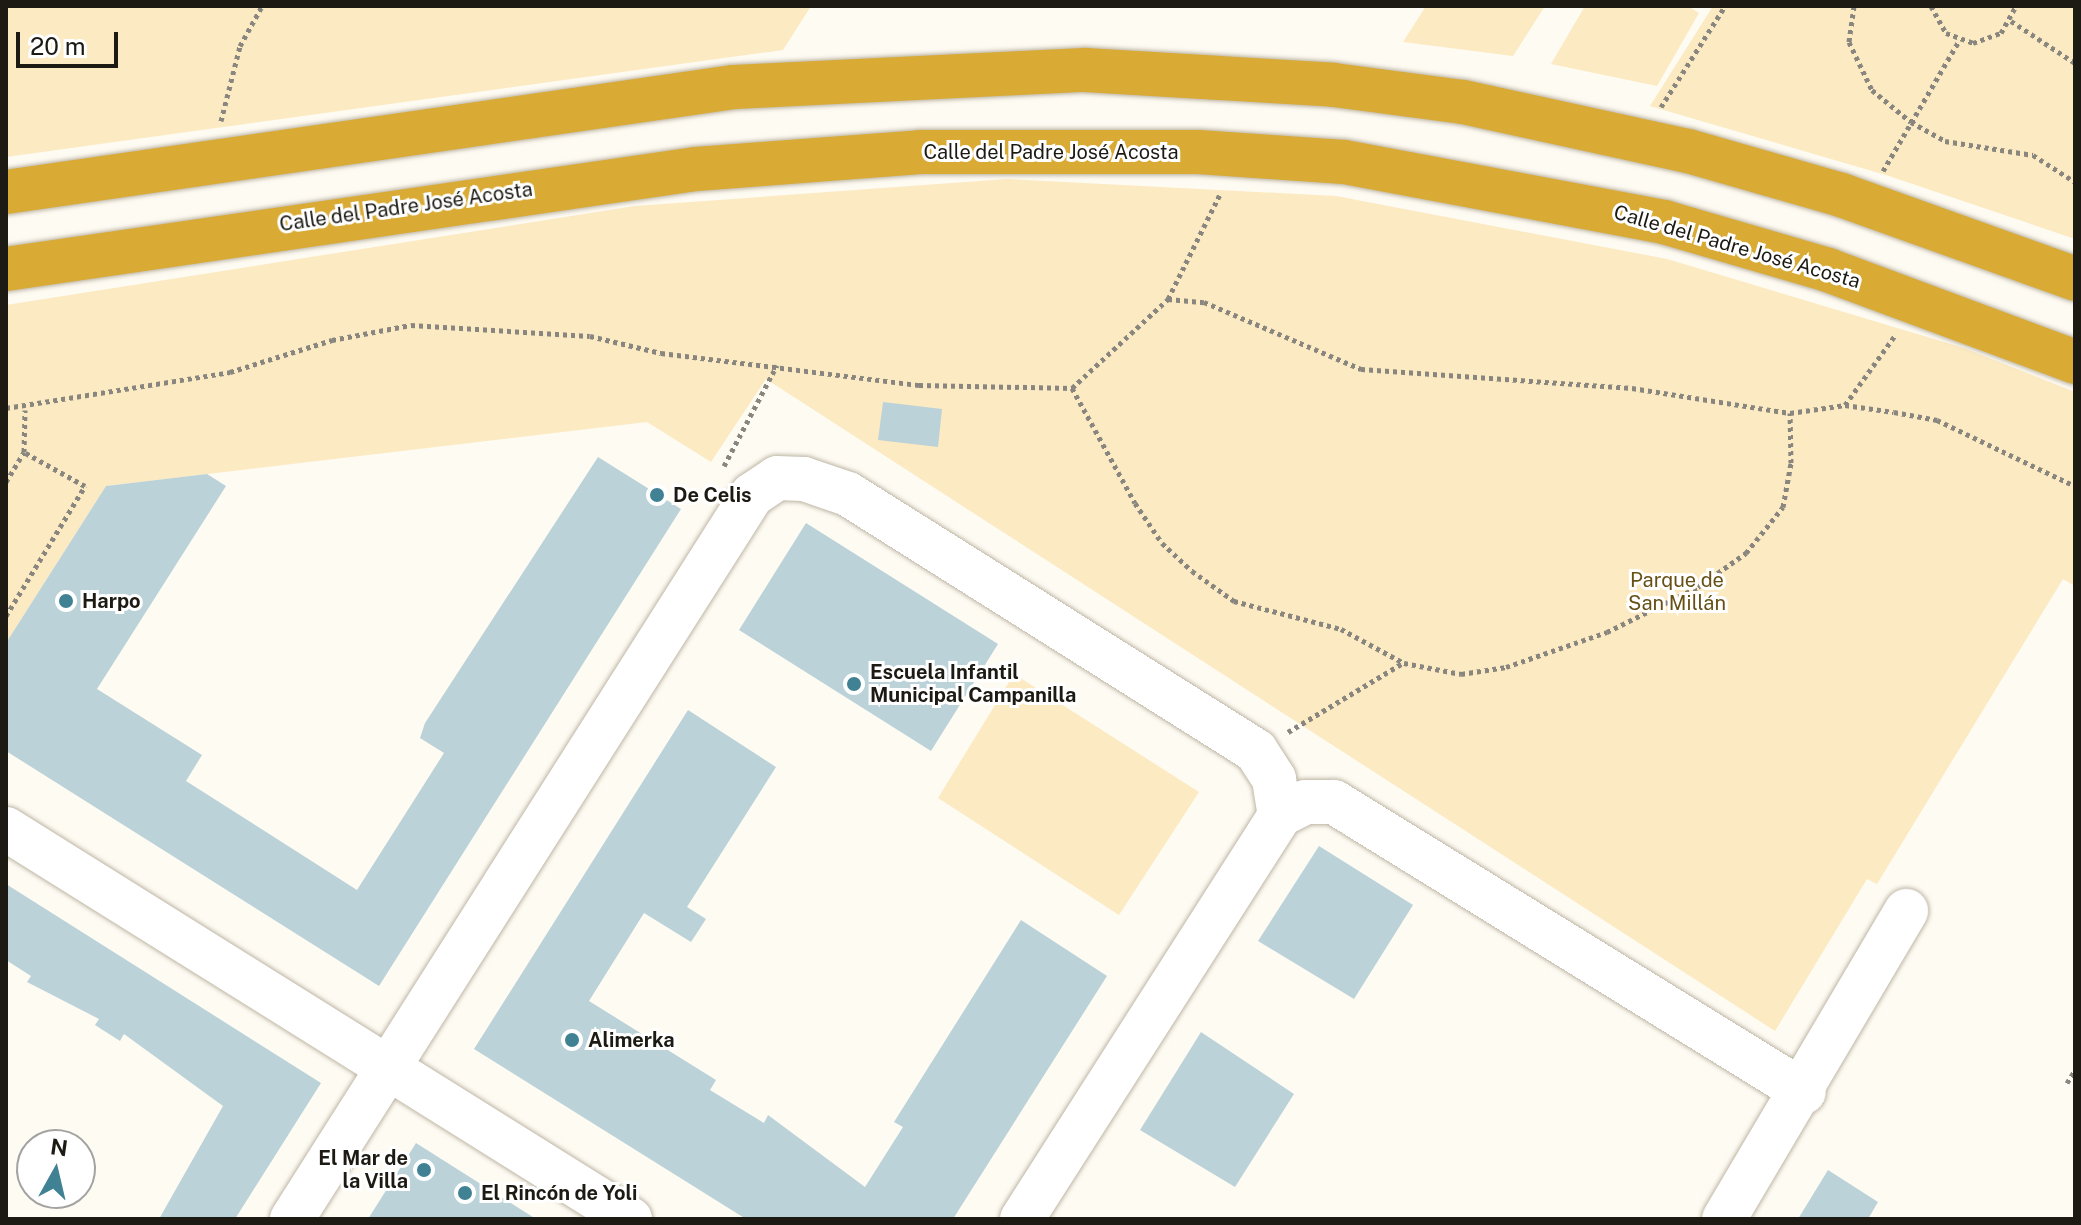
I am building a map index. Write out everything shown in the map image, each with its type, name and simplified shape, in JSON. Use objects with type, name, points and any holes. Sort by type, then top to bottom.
[{"type":"highway","points":[[6,192],[734,87],[1085,70],[1334,85],[1463,102],[1688,151],[1826,191],[2075,279]]},
{"type":"highway","name":"Calle del Padre José Acosta","points":[[6,269],[696,169],[920,152],[1198,152],[1344,162],[1664,222],[1828,270],[2075,362]]},
{"type":"street","points":[[292,1219],[741,511],[752,495],[777,478],[804,479],[848,494],[1256,751],[1274,779],[1280,815]]},
{"type":"street","points":[[1022,1219],[1280,815],[1305,802],[1334,802],[1804,1092]]},
{"type":"street","points":[[6,829],[630,1219]]},
{"type":"street","points":[[1724,1219],[1804,1092],[1906,911]]},
{"type":"path","points":[[1655,118],[1725,6]]},
{"type":"path","points":[[1854,6],[1849,42],[1872,90],[1911,122],[1945,141],[2033,155],[2075,182]]},
{"type":"path","points":[[1931,6],[1936,22],[1959,41],[1987,41],[2011,21],[2016,6]]},
{"type":"path","points":[[218,134],[240,46],[261,7]]},
{"type":"path","points":[[2011,21],[2075,63]]},
{"type":"path","points":[[1876,184],[1959,41]]},
{"type":"path","points":[[2061,54],[2075,56]]},
{"type":"path","points":[[6,408],[25,410],[230,372],[332,340],[411,325],[500,327],[919,385],[1072,388],[1168,299],[1226,178]]},
{"type":"path","points":[[1168,299],[1204,302],[1361,369],[1646,390],[1790,413],[1845,405],[1937,420],[2075,486]]},
{"type":"path","points":[[1845,405],[1904,323]]},
{"type":"path","points":[[741,511],[711,492],[777,365]]},
{"type":"path","points":[[1072,388],[1135,503],[1162,543],[1192,571],[1234,601],[1341,629],[1404,663],[1461,674],[1506,667],[1593,638],[1698,587],[1746,553],[1783,507],[1791,463],[1790,413]]},
{"type":"path","points":[[6,482],[24,452],[25,410]]},
{"type":"path","points":[[7,612],[85,486],[24,452]]},
{"type":"path","points":[[1256,751],[1404,663]]},
{"type":"path","points":[[2067,1083],[2075,1070]]},
{"type":"green space","points":[[6,6],[811,6],[783,50],[6,157]]},
{"type":"green space","points":[[1426,6],[1545,6],[1513,56],[1403,42]]},
{"type":"green space","points":[[1585,6],[1688,6],[1699,13],[1657,86],[1551,64]]},
{"type":"green space","points":[[1713,6],[2075,6],[2075,239],[1889,176],[1650,106]]},
{"type":"green space","name":"Parque de San Millán","points":[[1007,179],[1336,196],[1667,259],[1964,348],[2075,392],[2075,586],[2063,579],[1877,884],[1867,879],[1775,1031],[766,379],[711,462],[647,422],[106,486],[6,643],[6,305],[635,206]]},
{"type":"green space","points":[[1014,674],[1199,792],[1119,915],[938,798]]},
{"type":"building","points":[[883,402],[942,409],[938,447],[878,440]]},
{"type":"building","points":[[598,457],[681,509],[379,986],[6,751],[6,643],[106,486],[207,474],[226,486],[97,689],[202,755],[186,781],[357,890],[444,753],[420,738],[425,723]]},
{"type":"building","points":[[806,523],[998,644],[931,751],[739,630]]},
{"type":"building","points":[[688,710],[776,767],[687,907],[706,919],[691,942],[644,913],[589,1001],[716,1080],[710,1090],[764,1123],[768,1115],[865,1187],[903,1127],[894,1122],[1021,920],[1107,976],[953,1219],[746,1219],[474,1049]]},
{"type":"building","points":[[1319,846],[1413,905],[1354,999],[1258,941]]},
{"type":"building","points":[[6,884],[321,1083],[235,1219],[159,1219],[223,1106],[124,1034],[120,1041],[95,1025],[99,1019],[27,982],[31,976],[6,960]]},
{"type":"building","points":[[1201,1032],[1294,1094],[1235,1187],[1140,1130]]},
{"type":"building","points":[[416,1143],[536,1219],[368,1219]]},
{"type":"building","points":[[1828,1170],[1878,1202],[1868,1219],[1798,1219]]},
{"type":"place","name":"De Celis","points":[[657,495]]},
{"type":"place","name":"Harpo","points":[[66,601]]},
{"type":"place","name":"Escuela Infantil Municipal Campanilla","points":[[854,684]]},
{"type":"place","name":"Alimerka","points":[[572,1040]]},
{"type":"place","name":"El Mar de la Villa","points":[[424,1170]]},
{"type":"place","name":"El Rincón de Yoli","points":[[465,1193]]}]
